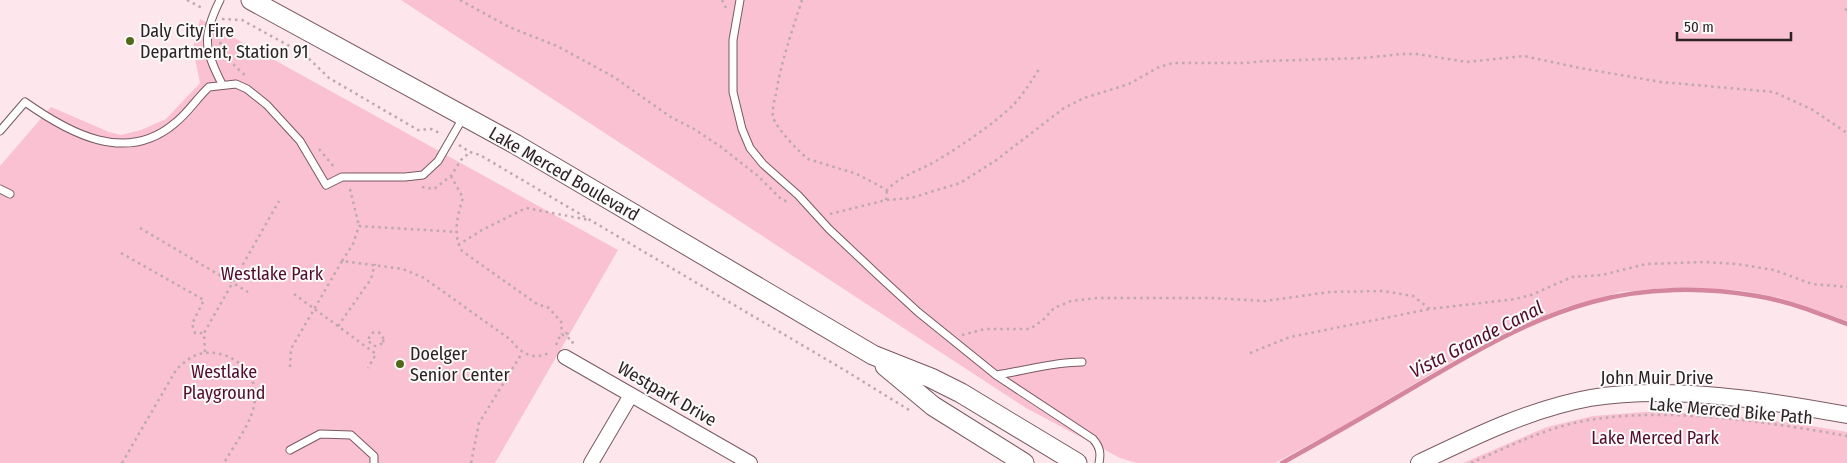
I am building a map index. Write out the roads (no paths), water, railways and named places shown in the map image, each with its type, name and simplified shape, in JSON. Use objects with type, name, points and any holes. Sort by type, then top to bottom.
[{"type":"main road","name":"Lake Merced Boulevard","points":[[251,0],[464,116],[873,355],[931,378],[961,393],[1004,417],[1077,463]]},
{"type":"main road","name":"Lake Merced Boulevard","points":[[873,355],[933,406],[1024,463]]},
{"type":"street","name":"Westpark Drive","points":[[565,357],[750,463]]},
{"type":"street","points":[[592,463],[631,394]]},
{"type":"street","name":"John Muir Drive","points":[[1419,463],[1532,414],[1565,404],[1615,395],[1672,394],[1709,396],[1774,403],[1847,415]]},
{"type":"lane","points":[[220,0],[213,14],[206,40],[210,61],[222,84]]},
{"type":"lane","points":[[740,0],[733,40],[733,92],[742,129],[750,148],[763,164],[798,195],[918,312],[996,375],[1098,444],[1100,452],[1099,463]]},
{"type":"lane","points":[[0,132],[25,102],[44,116],[81,135],[103,142],[121,144],[151,138],[174,124],[209,87],[222,84],[236,84],[247,89],[267,105],[300,141],[326,184],[342,177],[405,177],[423,175],[438,160],[464,116]]},
{"type":"lane","points":[[0,189],[10,194]]},
{"type":"lane","points":[[996,375],[1022,371],[1046,364],[1082,362]]},
{"type":"lane","points":[[290,450],[320,434],[351,435],[374,456],[374,463]]},
{"type":"waterway","name":"Vista Grande Canal","points":[[1282,463],[1501,338],[1569,309],[1612,297],[1633,293],[1675,290],[1737,293],[1780,301],[1847,324]]},
{"type":"place","name":"Daly City Fire Department, Station 91","points":[[130,41]]},
{"type":"place","name":"Doelger Senior Center","points":[[400,364]]},
{"type":"park label","name":"Westlake Park","points":[[272,274]]},
{"type":"park label","name":"Westlake Playground","points":[[224,382]]},
{"type":"park label","name":"Lake Merced Park","points":[[1655,438]]}]
